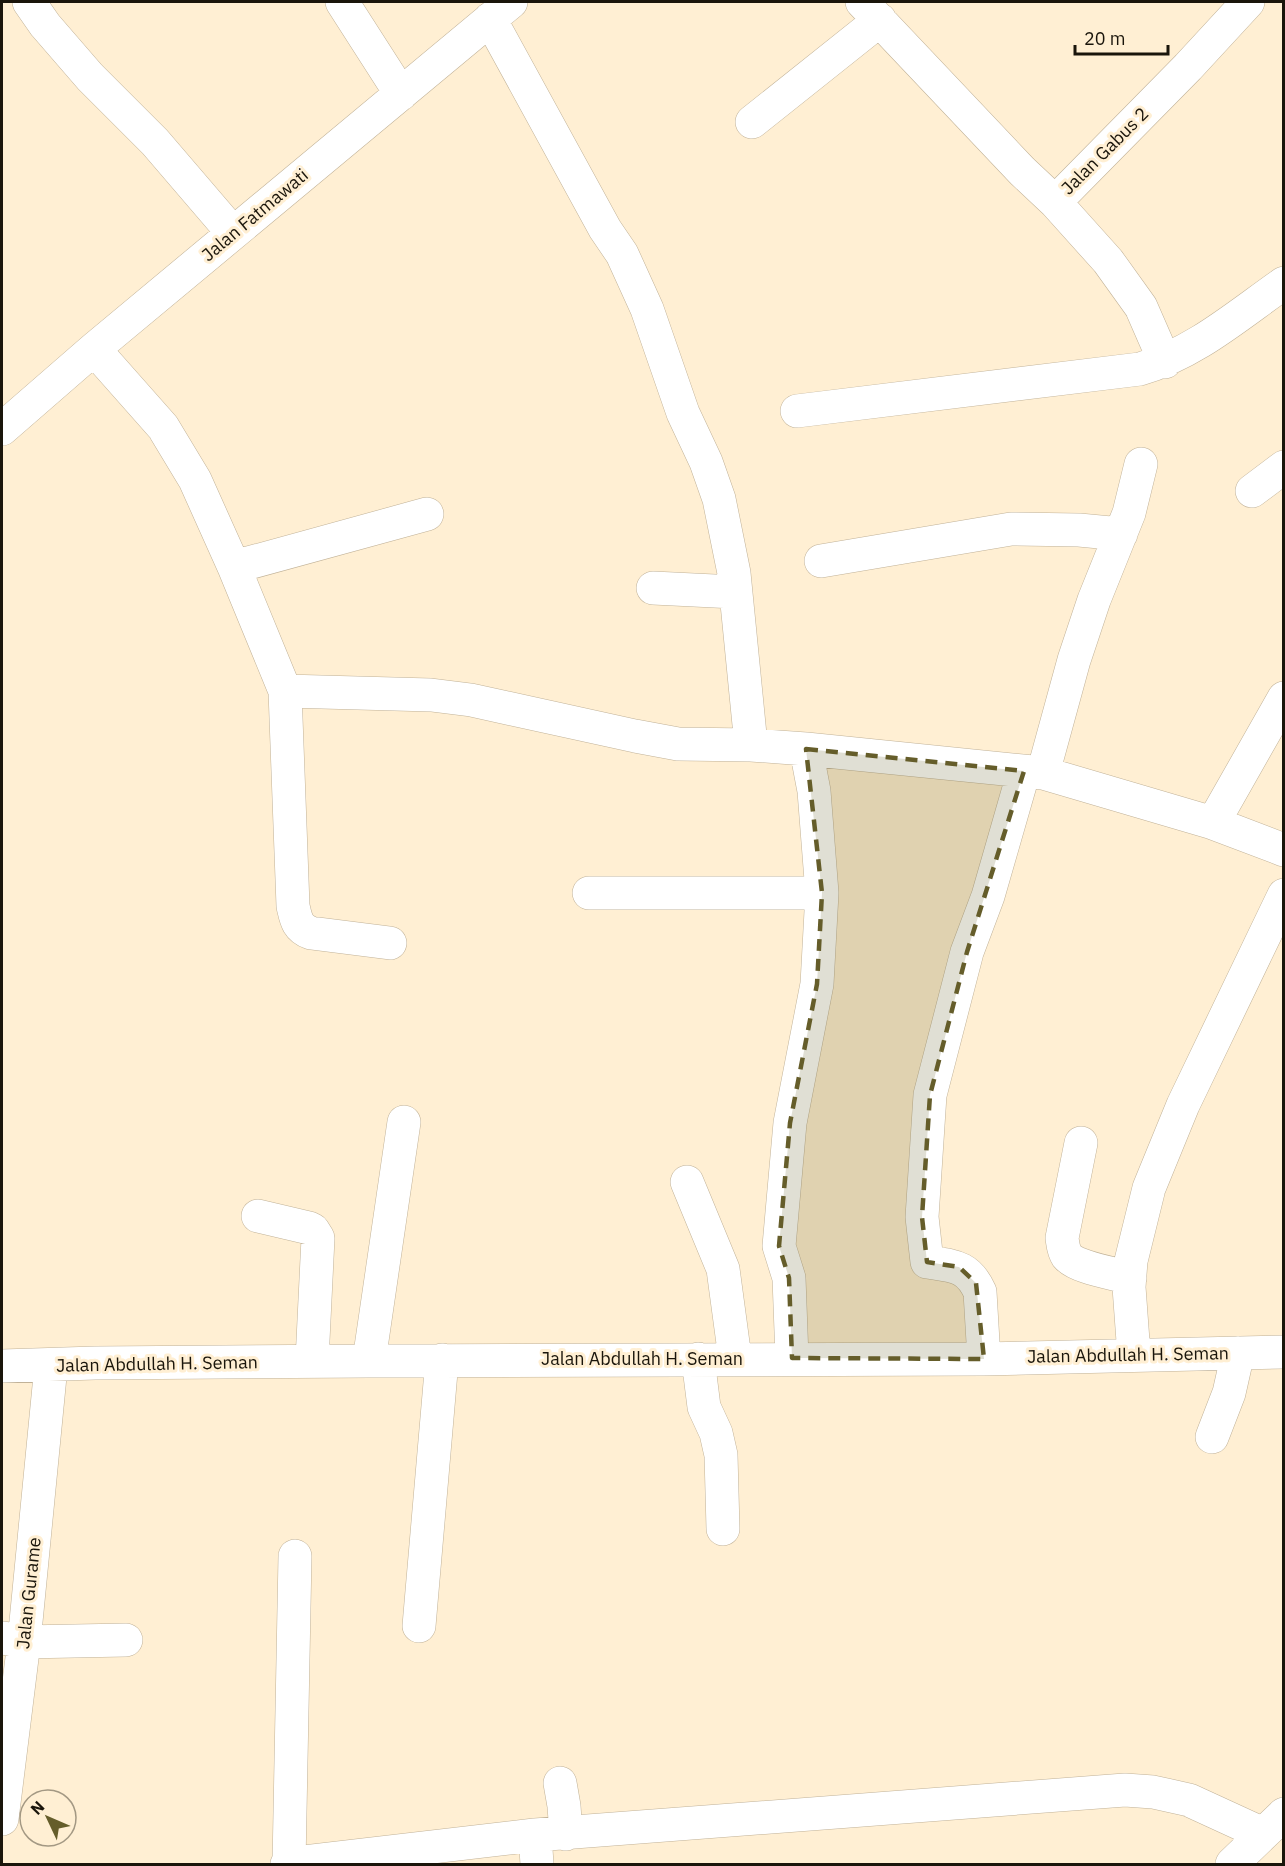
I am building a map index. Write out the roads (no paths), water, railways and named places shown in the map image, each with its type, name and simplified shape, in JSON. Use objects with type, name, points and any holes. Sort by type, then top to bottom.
[{"type":"street","points":[[28,2],[90,77],[155,142],[233,233]]},
{"type":"street","points":[[342,2],[401,94]]},
{"type":"street","name":"Jalan Gabus 2","points":[[871,10],[1022,171],[1055,202],[1188,67],[1248,2]]},
{"type":"street","points":[[500,10],[605,229],[622,254],[647,309],[683,413],[706,462],[719,499],[734,573],[751,745]]},
{"type":"street","name":"Jalan Fatmawati","points":[[2,429],[94,349],[500,10]]},
{"type":"street","points":[[752,122],[871,10]]},
{"type":"street","points":[[1055,202],[1108,261],[1141,307],[1165,362]]},
{"type":"street","points":[[797,411],[1140,369],[1165,362],[1197,345],[1284,283]]},
{"type":"street","points":[[94,349],[163,427],[195,480],[285,691],[293,906],[296,921],[304,931],[311,933],[390,943]]},
{"type":"street","points":[[984,1359],[980,1292],[976,1283],[959,1267],[927,1262],[922,1217],[930,1095],[967,952],[1094,600],[1130,513],[1142,464]]},
{"type":"street","points":[[1252,491],[1284,467]]},
{"type":"street","points":[[234,567],[427,514]]},
{"type":"street","points":[[821,561],[1011,529],[1078,530],[1121,534]]},
{"type":"street","points":[[653,588],[735,592]]},
{"type":"street","points":[[285,691],[431,695],[471,700],[678,744],[751,745],[807,749],[1033,772],[1213,823],[1284,850]]},
{"type":"street","points":[[1213,823],[1284,698]]},
{"type":"street","points":[[792,1358],[789,1278],[779,1246],[790,1123],[817,984],[822,893],[814,791],[807,749]]},
{"type":"street","points":[[589,893],[822,893]]},
{"type":"street","points":[[1134,1355],[1129,1287],[1131,1261],[1149,1188],[1178,1115],[1284,895]]},
{"type":"street","points":[[369,1361],[404,1122]]},
{"type":"street","points":[[1081,1143],[1062,1238],[1063,1249],[1066,1255],[1078,1263],[1130,1278]]},
{"type":"street","points":[[687,1182],[723,1269],[735,1358]]},
{"type":"street","points":[[258,1216],[309,1228],[318,1238],[312,1362]]},
{"type":"street","name":"Jalan Abdullah H. Seman","points":[[2,1366],[442,1360],[984,1359],[1284,1352]]},
{"type":"street","points":[[1212,1437],[1229,1394],[1238,1353]]},
{"type":"street","points":[[698,1359],[704,1407],[716,1433],[721,1455],[723,1529]]},
{"type":"street","points":[[419,1626],[442,1360]]},
{"type":"street","name":"Jalan Gurame","points":[[2,1819],[13,1639],[51,1366]]},
{"type":"street","points":[[295,1556],[288,1864],[546,1844],[1125,1790],[1153,1792],[1189,1800],[1273,1824],[1232,1864]]},
{"type":"street","points":[[13,1639],[126,1640]]},
{"type":"street","points":[[546,1844],[564,1806],[560,1783]]}]
